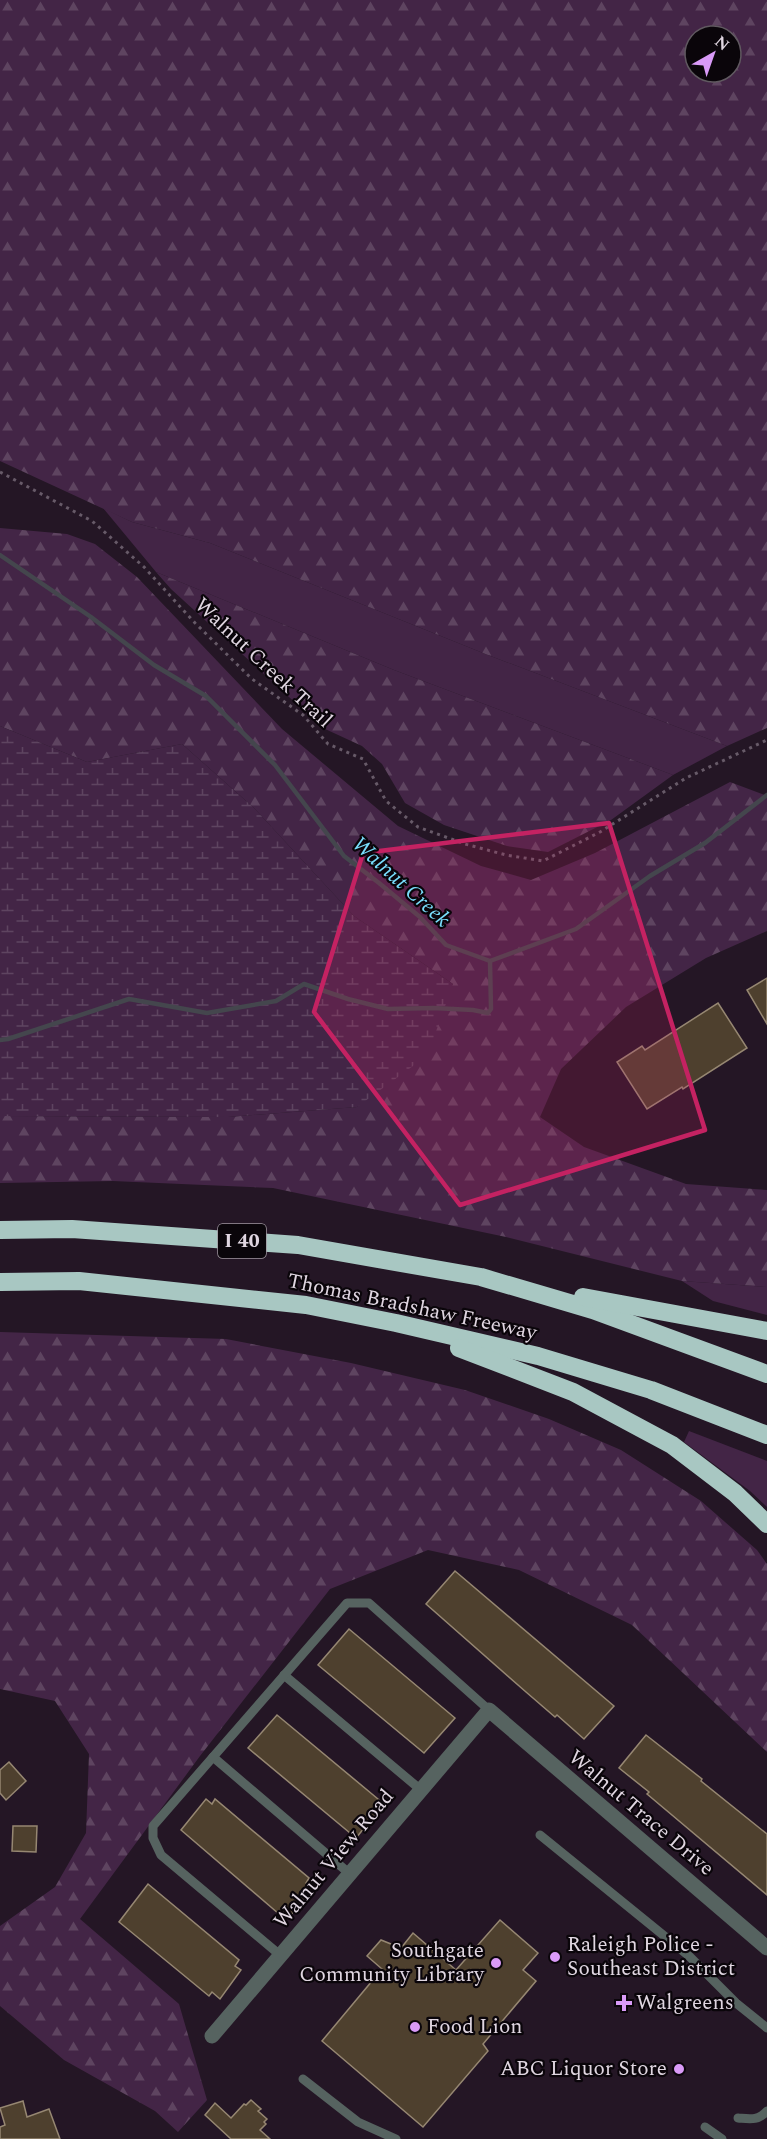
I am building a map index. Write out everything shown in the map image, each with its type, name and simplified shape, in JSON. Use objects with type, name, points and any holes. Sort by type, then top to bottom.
[{"type":"highway","name":"Thomas Bradshaw Freeway","points":[[0,1230],[72,1229],[298,1245],[481,1277],[592,1310],[767,1374]]},
{"type":"highway","points":[[481,1277],[767,1331]]},
{"type":"highway","name":"Thomas Bradshaw Freeway","points":[[0,1282],[79,1281],[306,1305],[538,1356],[640,1386],[767,1435]]},
{"type":"highway","points":[[396,1323],[573,1392],[672,1445],[735,1493],[767,1524]]},
{"type":"street","name":"Walnut View Road","points":[[212,2036],[489,1710]]},
{"type":"street","name":"Walnut Trace Drive","points":[[489,1710],[767,1948]]},
{"type":"lane","points":[[280,1955],[161,1856],[153,1838],[153,1826],[347,1603],[369,1603],[489,1710]]},
{"type":"lane","points":[[284,1674],[421,1790]]},
{"type":"lane","points":[[213,1757],[350,1874]]},
{"type":"lane","points":[[540,1835],[689,1956],[736,2003],[767,2028]]},
{"type":"lane","points":[[303,2079],[358,2122],[396,2139]]},
{"type":"lane","points":[[738,2118],[755,2119],[767,2111]]},
{"type":"lane","points":[[705,2127],[723,2139]]},
{"type":"path","name":"Walnut Creek Trail","points":[[0,472],[92,521],[144,567],[195,623],[252,679],[303,716],[328,744],[363,759],[386,801],[418,827],[465,844],[506,855],[543,861],[600,832],[686,778],[767,740]]},
{"type":"highlighted area","points":[[609,823],[705,1130],[460,1205],[314,1012],[363,853]]},
{"type":"green space","points":[[0,0],[767,0],[767,728],[727,746],[488,655],[210,543],[132,522],[0,461]]},
{"type":"green space","points":[[103,508],[132,522],[210,543],[488,655],[727,746],[673,775],[394,670],[156,572]]},
{"type":"green space","points":[[0,528],[67,534],[95,544],[137,577],[282,729],[398,826],[481,866],[531,880],[595,853],[730,782],[767,796],[767,931],[706,958],[626,1007],[561,1069],[540,1117],[584,1147],[686,1184],[767,1190],[767,1287],[682,1281],[506,1237],[273,1188],[113,1181],[0,1183],[0,1116],[228,1117],[357,1107],[453,984],[354,916],[254,808],[182,744],[87,762],[0,726]]},
{"type":"green space","points":[[156,572],[394,670],[673,775],[611,820],[548,852],[507,846],[444,825],[405,803],[382,764],[362,746],[323,728],[171,589]]},
{"type":"green space","points":[[0,726],[87,762],[182,744],[254,808],[354,916],[453,984],[434,1037],[413,1066],[357,1107],[228,1117],[0,1116]]},
{"type":"green space","points":[[682,1281],[767,1287],[767,1315],[713,1301]]},
{"type":"green space","points":[[0,1332],[226,1339],[351,1363],[465,1390],[549,1419],[621,1450],[701,1501],[757,1550],[767,1564],[767,1752],[632,1625],[519,1570],[428,1550],[330,1589],[200,1756],[80,1919],[179,2004],[207,2100],[178,2132],[155,2111],[64,2060],[0,2006],[0,1926],[55,1887],[86,1833],[89,1754],[55,1701],[0,1689]]},
{"type":"green space","points":[[689,1431],[767,1461],[767,1507],[750,1491],[684,1442]]},
{"type":"building","points":[[767,978],[767,1024],[747,990]]},
{"type":"building","points":[[718,1003],[747,1048],[647,1109],[617,1062],[642,1046],[645,1050]]},
{"type":"building","points":[[455,1571],[614,1706],[584,1739],[557,1715],[555,1717],[426,1604]]},
{"type":"building","points":[[349,1629],[455,1718],[424,1753],[318,1665]]},
{"type":"building","points":[[277,1715],[384,1804],[356,1838],[248,1748]]},
{"type":"building","points":[[646,1735],[767,1834],[767,1895],[619,1768]]},
{"type":"building","points":[[9,1762],[26,1781],[6,1800],[0,1793],[0,1770]]},
{"type":"building","points":[[206,1799],[212,1804],[215,1799],[309,1878],[306,1883],[312,1888],[290,1916],[282,1910],[279,1914],[181,1830]]},
{"type":"building","points":[[13,1826],[37,1826],[36,1852],[12,1851]]},
{"type":"building","points":[[148,1884],[239,1960],[235,1966],[241,1970],[220,1999],[212,1992],[209,1996],[119,1922]]},
{"type":"building","name":"Food Lion","points":[[500,1920],[538,1953],[523,1970],[536,1981],[483,2044],[488,2051],[423,2127],[322,2041],[382,1969],[367,1956],[381,1940],[401,1948],[413,1933],[456,1970]]},
{"type":"building","points":[[251,2100],[261,2109],[258,2111],[267,2119],[264,2122],[266,2124],[260,2130],[270,2139],[231,2139],[205,2115],[215,2103],[231,2118]]},
{"type":"building","points":[[23,2101],[27,2117],[49,2109],[60,2139],[0,2139],[0,2127],[5,2125],[0,2108]]},
{"type":"waterway","name":"Walnut Creek","points":[[0,555],[91,617],[154,665],[206,696],[275,765],[344,856],[420,917],[446,945],[490,961],[576,929],[650,876],[705,843],[767,795]]},
{"type":"waterway","points":[[0,1040],[129,999],[207,1013],[276,1001],[304,984],[348,999],[388,1009],[433,1008],[488,1013],[491,1009],[490,961]]},
{"type":"place","name":"Raleigh Police - Southeast District","points":[[555,1957]]},
{"type":"place","name":"Southgate Community Library","points":[[496,1963]]},
{"type":"place","name":"Walgreens","points":[[624,2003]]},
{"type":"place","name":"Food Lion","points":[[415,2027]]},
{"type":"place","name":"ABC Liquor Store","points":[[679,2069]]}]
